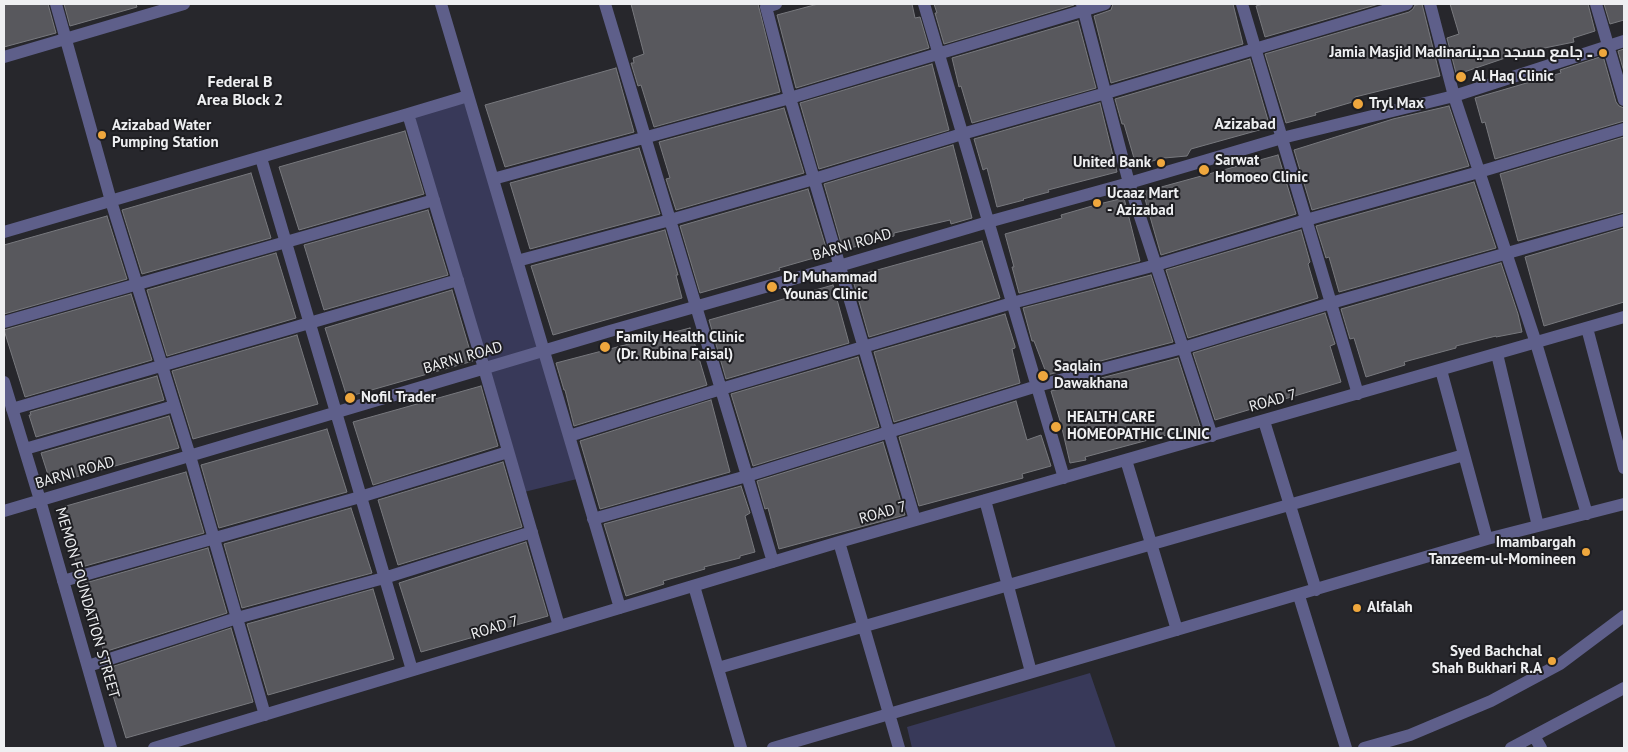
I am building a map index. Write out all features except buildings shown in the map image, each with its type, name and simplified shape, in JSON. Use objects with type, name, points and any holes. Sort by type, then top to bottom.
[{"type":"street","points":[[56,4],[111,201],[190,456],[265,715]]},
{"type":"street","points":[[4,57],[184,4]]},
{"type":"street","points":[[441,4],[620,608]]},
{"type":"street","points":[[605,4],[773,562]]},
{"type":"street","points":[[776,4],[766,7],[790,98],[915,520]]},
{"type":"street","points":[[924,4],[1064,478]]},
{"type":"street","points":[[493,179],[646,139],[790,98],[938,54],[1083,7],[1105,4]]},
{"type":"street","points":[[1242,4],[1358,394]]},
{"type":"street","points":[[517,262],[814,179],[1407,4]]},
{"type":"street","points":[[1430,4],[1454,96],[1536,343],[1587,514]]},
{"type":"street","points":[[1596,4],[1624,100]]},
{"type":"street","points":[[1083,7],[1129,183],[1212,436]]},
{"type":"street","name":"BARNI ROAD","points":[[4,510],[484,368],[1282,138],[1454,96],[1624,41]]},
{"type":"street","points":[[4,232],[468,96]]},
{"type":"street","points":[[408,114],[559,626]]},
{"type":"street","points":[[569,436],[1012,303],[1156,265],[1624,129]]},
{"type":"street","points":[[261,158],[412,670]]},
{"type":"street","points":[[4,322],[434,200]]},
{"type":"street","points":[[593,519],[747,476],[1037,386],[1183,348],[1331,303],[1624,220]]},
{"type":"street","points":[[12,409],[458,280]]},
{"type":"street","name":"ROAD 7","points":[[154,748],[839,542],[1624,317]]},
{"type":"street","points":[[1587,328],[1624,468]]},
{"type":"street","points":[[1497,354],[1538,526]]},
{"type":"street","points":[[1441,370],[1487,539]]},
{"type":"street","name":"MEMON FOUNDATION STREET","points":[[4,382],[88,666],[109,748]]},
{"type":"street","points":[[24,449],[174,406]]},
{"type":"street","points":[[1264,421],[1316,590]]},
{"type":"street","points":[[63,581],[508,452]]},
{"type":"street","points":[[718,668],[1464,455]]},
{"type":"street","points":[[1126,460],[1177,630]]},
{"type":"street","points":[[985,500],[1031,672]]},
{"type":"street","points":[[773,748],[1299,596],[1487,539],[1624,504]]},
{"type":"street","points":[[88,666],[237,618],[384,578],[532,532]]},
{"type":"street","points":[[839,542],[899,748]]},
{"type":"street","points":[[694,586],[741,748]]},
{"type":"street","points":[[1299,596],[1346,748]]},
{"type":"street","points":[[1364,748],[1410,735],[1491,701],[1560,664],[1624,616]]},
{"type":"street","points":[[1511,748],[1624,688]]},
{"type":"street","points":[[1534,736],[1541,748]]},
{"type":"shaded area","points":[[468,96],[581,478],[520,493],[408,114]]},
{"type":"shaded area","points":[[1090,673],[1116,748],[912,748],[907,727]]},
{"type":"place","name":"Jamia Masjid Madina۔ جامع مسجد مدینہ","points":[[1603,53]]},
{"type":"place","name":"Al Haq Clinic","points":[[1461,77]]},
{"type":"place","name":"Tryl Max","points":[[1358,104]]},
{"type":"place","name":"Azizabad Water Pumping Station","points":[[102,135]]},
{"type":"place","name":"United Bank","points":[[1161,163]]},
{"type":"place","name":"Sarwat Homoeo Clinic","points":[[1204,170]]},
{"type":"place","name":"Ucaaz Mart - Azizabad","points":[[1097,203]]},
{"type":"place","name":"Dr Muhammad Younas Clinic","points":[[772,287]]},
{"type":"place","name":"Family Health Clinic (Dr. Rubina Faisal)","points":[[605,347]]},
{"type":"place","name":"Saqlain Dawakhana","points":[[1043,376]]},
{"type":"place","name":"Nofil Trader","points":[[350,398]]},
{"type":"place","name":"HEALTH CARE HOMEOPATHIC CLINIC","points":[[1056,427]]},
{"type":"place","name":"Imambargah Tanzeem-ul-Momineen","points":[[1586,552]]},
{"type":"place","name":"Alfalah","points":[[1357,608]]},
{"type":"place","name":"Syed Bachchal Shah Bukhari R.A","points":[[1552,661]]},
{"type":"district","name":"Federal B Area Block 2","points":[[240,91]]},
{"type":"district","name":"Azizabad","points":[[1245,124]]}]
